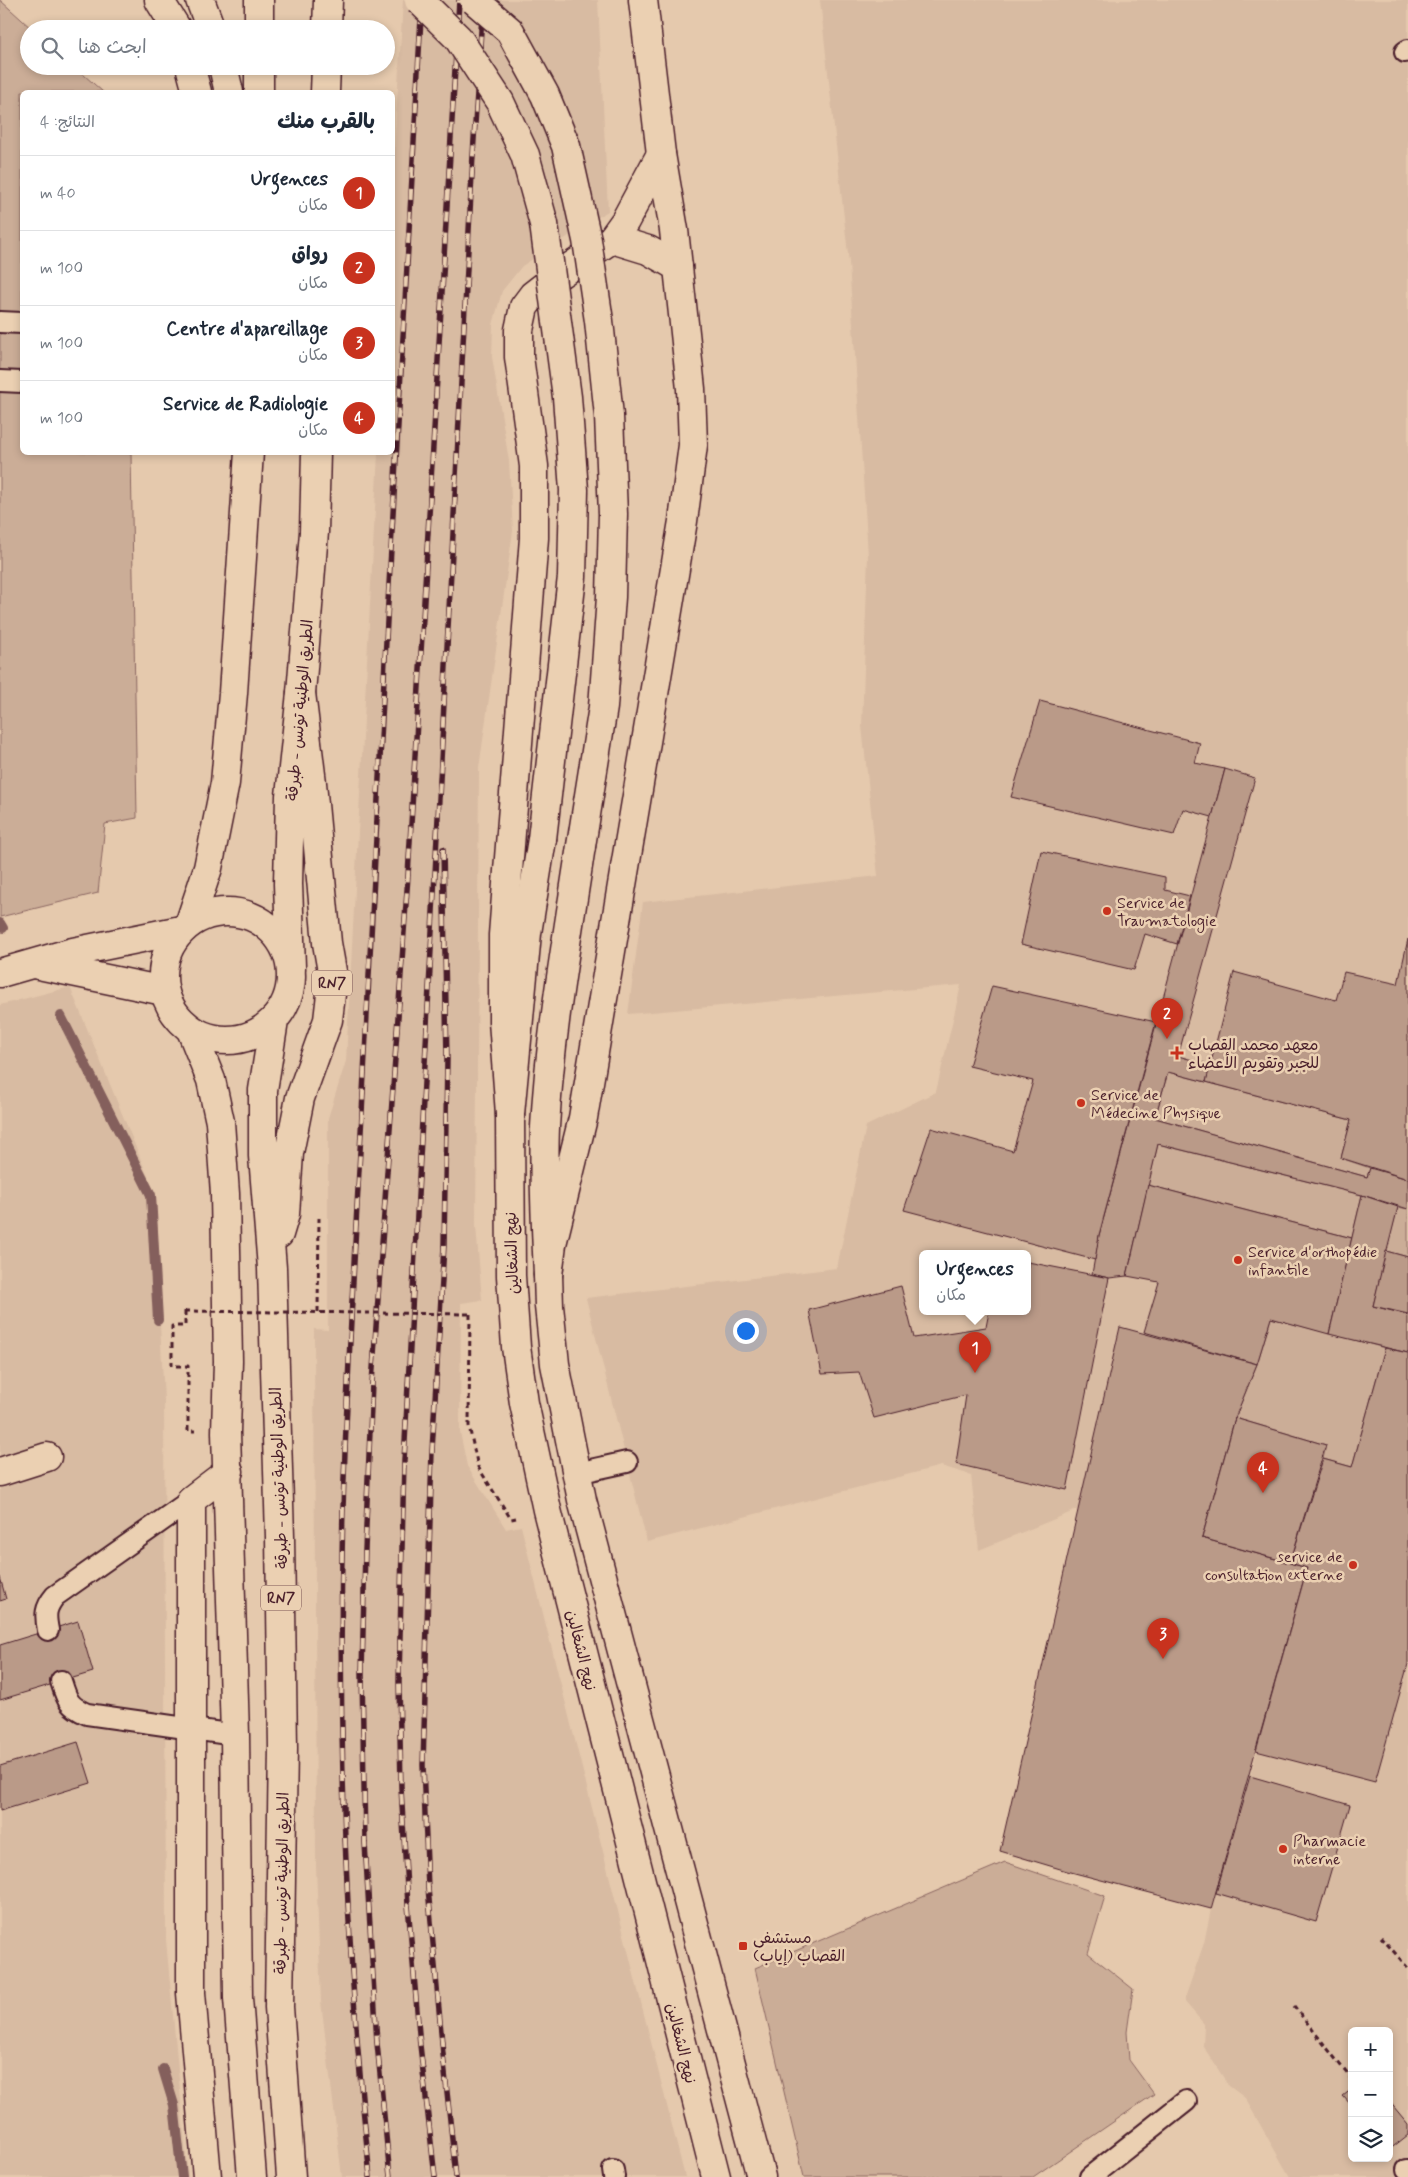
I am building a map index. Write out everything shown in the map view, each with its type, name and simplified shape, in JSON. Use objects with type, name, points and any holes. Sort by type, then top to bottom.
[{"type":"main road","points":[[158,0],[170,20]]},
{"type":"main road","points":[[200,0],[208,20]]},
{"type":"main road","points":[[259,0],[259,20]]},
{"type":"main road","points":[[327,20],[328,0]]},
{"type":"main road","points":[[419,0],[458,38],[500,102],[525,155],[544,224],[567,397],[574,490],[572,577],[542,839],[527,933],[510,1114]]},
{"type":"main road","points":[[474,0],[510,30]]},
{"type":"main road","points":[[486,0],[510,30],[545,95],[566,146],[587,240],[599,321],[609,416],[613,514],[611,597],[603,707],[552,1035],[547,1100],[544,1196],[549,1306],[555,1364],[576,1474],[761,2177]]},
{"type":"main road","points":[[548,1275],[552,1244],[583,1118],[683,521],[693,445],[691,389],[678,267],[661,154],[643,0]]},
{"type":"main road","points":[[192,75],[196,90]]},
{"type":"main road","points":[[225,75],[229,90]]},
{"type":"main road","points":[[259,75],[259,90]]},
{"type":"main road","points":[[325,90],[326,75]]},
{"type":"main road","points":[[510,1114],[503,1021],[503,935],[534,538],[534,466],[519,357],[519,330],[524,307],[533,296],[560,274],[612,239],[625,221],[661,154]]},
{"type":"main road","points":[[612,239],[648,250],[678,267]]},
{"type":"main road","name":"الطريق الوطنية تونس - طبرقة","points":[[291,967],[288,884],[290,796],[301,693],[314,532],[316,455]]},
{"type":"main road","name":"RN7","points":[[185,926],[208,868],[225,783],[247,457]]},
{"type":"main road","name":"RN7","points":[[272,1268],[285,1214],[289,1152],[300,1098],[328,1020],[333,977],[327,942],[312,783],[301,693]]},
{"type":"main road","name":"RN7","points":[[221,911],[236,912],[261,921],[276,934],[284,945],[291,967],[290,989],[284,1007],[274,1021],[260,1032],[244,1039],[229,1041],[206,1038],[190,1030],[174,1014],[164,990],[162,967],[174,938],[185,926],[200,917],[221,911]]},
{"type":"main road","points":[[0,973],[31,963],[185,926]]},
{"type":"main road","points":[[31,963],[164,990]]},
{"type":"main road","name":"الطريق الوطنية تونس - طبرقة","points":[[274,1021],[263,1090],[264,1156],[272,1268],[280,1537],[283,1748],[279,2007],[290,2177]]},
{"type":"main road","name":"RN7","points":[[190,1030],[211,1080],[220,1122],[225,1204],[228,1361],[226,1432],[229,1471],[235,1735],[238,1998],[252,2177]]},
{"type":"main road","name":"نهج الشغالين","points":[[510,1114],[511,1276],[516,1347],[526,1412],[546,1510],[716,2177]]},
{"type":"main road","points":[[0,1472],[47,1457]]},
{"type":"main road","points":[[207,2177],[191,1993],[191,1500],[229,1471]]},
{"type":"lane","points":[[0,322],[20,323]]},
{"type":"lane","points":[[0,381],[20,382]]},
{"type":"lane","points":[[576,1474],[627,1462]]},
{"type":"lane","points":[[48,1630],[45,1616],[47,1605],[55,1596],[191,1500]]},
{"type":"lane","points":[[61,1681],[67,1700],[74,1708],[87,1714],[235,1735]]},
{"type":"lane","points":[[1090,2177],[1186,2101]]},
{"type":"path","points":[[318,1312],[319,1214]]},
{"type":"path","points":[[188,1431],[188,1366],[172,1366],[172,1326],[185,1326],[185,1311],[470,1314],[469,1426]]},
{"type":"path","points":[[1381,1937],[1408,1968]]},
{"type":"path","points":[[1294,2006],[1348,2075]]},
{"type":"shaded area","points":[[0,0],[22,20],[20,20],[20,75],[84,75],[101,90],[20,90],[20,455],[131,455],[137,818],[105,824],[98,893],[0,917]]},
{"type":"shaded area","points":[[403,0],[598,0],[608,211],[522,266],[502,291],[493,325],[492,357],[509,461],[513,531],[479,768],[476,1226],[482,1300],[461,1303],[460,1432],[467,1466],[506,1529],[521,1526],[685,2177],[342,2177],[321,2001],[316,1866],[314,1329],[328,1330],[328,1118],[346,1061],[378,455],[395,455],[395,137]]},
{"type":"shaded area","name":"معهد محمد القصاب للجبر وتقويم الأعضاء","points":[[820,0],[1408,0],[1408,2177],[1290,2177],[1245,2098],[1229,2086],[1203,2046],[1204,2024],[1184,2001],[1204,1943],[1211,1909],[1275,1690],[1307,1568],[1202,1538],[1235,1418],[1257,1364],[1120,1327],[1079,1509],[979,1550],[971,1475],[941,1466],[647,1542],[586,1298],[837,1268],[866,1126],[936,1092],[961,985],[628,1014],[643,902],[878,876],[862,726],[868,555],[849,263]]},
{"type":"shaded area","points":[[70,987],[153,1189],[164,1400],[166,1940],[188,2177],[0,2177],[0,1005]]},
{"type":"shaded area","points":[[1168,1072],[1351,1120],[1341,1158],[1370,1168],[1367,1177],[1155,1118]]},
{"type":"shaded area","points":[[1158,1144],[1362,1195],[1352,1238],[1148,1185]]},
{"type":"shaded area","points":[[1398,1207],[1408,1209],[1408,1257],[1386,1251]]},
{"type":"shaded area","points":[[1271,1318],[1385,1348],[1352,1467],[1323,1459],[1326,1445],[1235,1418],[1257,1364]]},
{"type":"shaded area","points":[[1005,1862],[1105,1896],[1088,1953],[1133,1989],[1127,2032],[1129,2060],[1154,2094],[1033,2177],[804,2177],[755,1968]]},
{"type":"building","points":[[1040,701],[1200,743],[1195,763],[1225,769],[1212,817],[1183,809],[1174,835],[1011,797]]},
{"type":"building","points":[[1225,769],[1255,778],[1178,1056],[1211,1065],[1206,1082],[1168,1072],[1155,1118],[1367,1177],[1370,1168],[1408,1179],[1408,1209],[1362,1195],[1158,1144],[1127,1276],[1109,1278],[1092,1274],[1099,1235]]},
{"type":"building","name":"Service de Traumatologie","points":[[1041,851],[1165,877],[1165,890],[1190,896],[1177,944],[1145,934],[1134,970],[1021,944]]},
{"type":"building","points":[[1408,939],[1408,1179],[1341,1158],[1351,1120],[1206,1082],[1234,972],[1336,1000],[1344,972],[1398,984]]},
{"type":"building","name":"Service de Médecine Physique","points":[[992,986],[1156,1022],[1099,1235],[1095,1260],[904,1210],[931,1128],[1013,1151],[1033,1081],[969,1066]]},
{"type":"building","name":"Service d'orthopédie infantile","points":[[1148,1185],[1352,1238],[1329,1334],[1271,1318],[1257,1364],[1144,1332],[1159,1282],[1127,1276]]},
{"type":"building","points":[[1362,1195],[1398,1207],[1373,1306],[1408,1315],[1408,1353],[1329,1334]]},
{"type":"building","points":[[1386,1251],[1408,1257],[1408,1314],[1373,1306]]},
{"type":"building","points":[[1031,1263],[1109,1278],[1067,1490],[956,1464],[966,1395],[874,1418],[859,1372],[822,1374],[809,1310],[901,1286],[914,1338],[986,1327],[988,1315],[1031,1315]]},
{"type":"building","points":[[1120,1327],[1257,1364],[1235,1418],[1202,1538],[1307,1568],[1211,1909],[1067,1871],[1000,1851]]},
{"type":"building","name":"service de consultation externe","points":[[1385,1348],[1408,1353],[1408,1664],[1375,1782],[1256,1751],[1307,1568],[1290,1563],[1323,1459],[1352,1467]]},
{"type":"building","points":[[1235,1418],[1326,1445],[1290,1563],[1202,1538]]},
{"type":"building","points":[[0,1577],[6,1599],[0,1601]]},
{"type":"building","points":[[78,1621],[93,1672],[0,1700],[0,1645]]},
{"type":"building","points":[[78,1742],[91,1783],[0,1811],[0,1766]]},
{"type":"building","name":"Pharmacie interne","points":[[1250,1776],[1350,1805],[1316,1922],[1216,1893]]},
{"type":"building","points":[[1348,2092],[1348,2102],[1343,2096]]},
{"type":"building","points":[[1393,2106],[1408,2124],[1408,2135],[1393,2147]]},
{"type":"waterway","points":[[0,923],[3,928]]},
{"type":"waterway","points":[[61,1016],[151,1195],[158,1320]]},
{"type":"waterway","points":[[163,2069],[174,2105],[182,2177]]},
{"type":"railway","points":[[370,2177],[349,1927],[345,1844],[341,1593],[349,1354],[376,820],[422,0]]},
{"type":"railway","points":[[390,2177],[377,2043],[365,1843],[362,1673],[365,1550],[372,1383],[408,876],[459,0]]},
{"type":"railway","points":[[435,2177],[420,2045],[408,1905],[401,1788],[399,1681],[404,1461],[473,155],[483,0]]},
{"type":"railway","points":[[443,849],[447,1059],[444,1246],[432,1451],[423,1765],[428,1888],[456,2177]]},
{"type":"place","name":"Service de Traumatologie","points":[[1107,911]]},
{"type":"place","name":"رواق","points":[[1167,1039]]},
{"type":"place","name":"معهد محمد القصاب للجبر وتقويم الأعضاء","points":[[1177,1053]]},
{"type":"place","name":"Service de Médecine Physique","points":[[1081,1103]]},
{"type":"place","name":"Service d'orthopédie infantile","points":[[1238,1260]]},
{"type":"place","name":"Urgences","points":[[975,1373]]},
{"type":"place","name":"Service de Radiologie","points":[[1263,1493]]},
{"type":"place","name":"service de consultation externe","points":[[1353,1565]]},
{"type":"place","name":"Centre d'apareillage","points":[[1163,1659]]},
{"type":"place","name":"Pharmacie interne","points":[[1283,1849]]},
{"type":"place","name":"مستشفى القصاب (إياب)","points":[[743,1946]]}]
